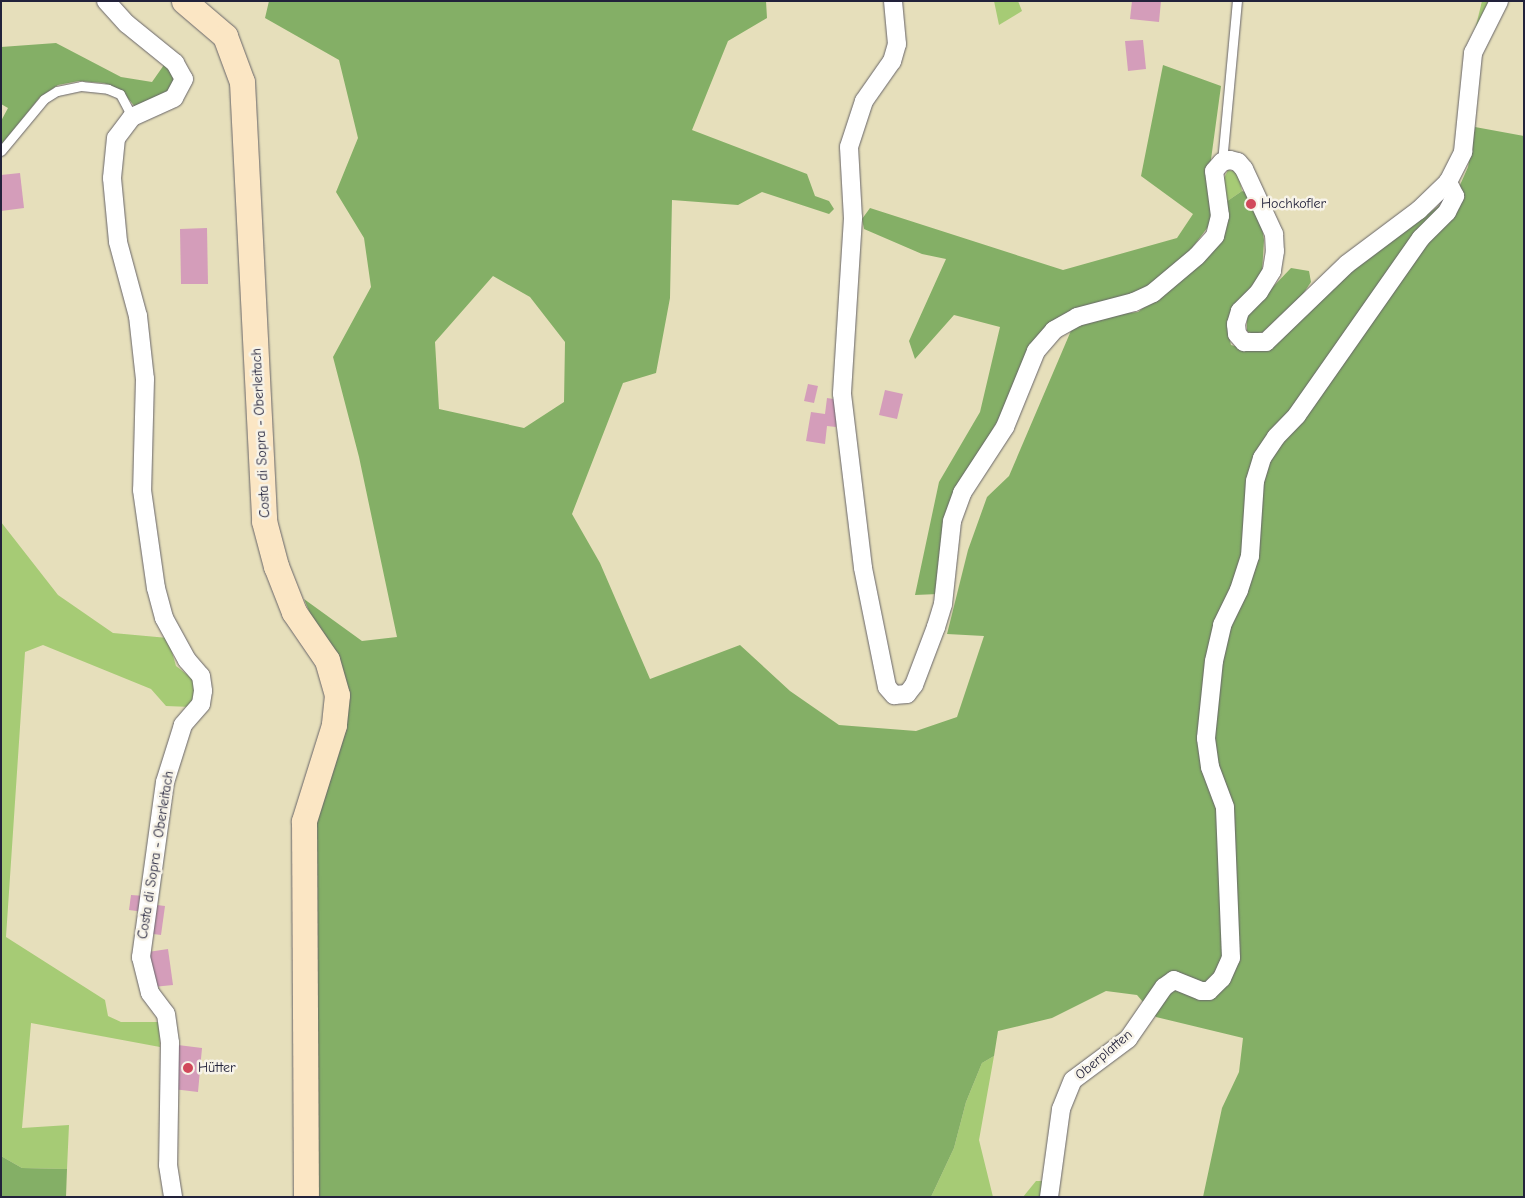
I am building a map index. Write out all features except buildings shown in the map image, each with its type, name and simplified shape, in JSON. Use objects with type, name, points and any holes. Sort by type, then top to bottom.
[{"type":"main road","name":"Costa di Sopra - Oberleitach","points":[[184,1],[225,36],[242,82],[264,521],[276,566],[294,612],[327,660],[337,695],[334,725],[304,821],[306,1197]]},
{"type":"street","name":"Costa di Sopra - Oberleitach","points":[[106,1],[127,24],[175,63],[184,79],[174,98],[132,117],[116,138],[112,178],[118,242],[138,316],[145,379],[142,490],[156,588],[164,618],[187,660],[201,676],[203,691],[201,704],[183,725],[165,782],[141,957],[150,993],[166,1014],[170,1043],[168,1165],[173,1197]]},
{"type":"street","points":[[892,1],[897,44],[892,61],[864,101],[849,147],[853,218],[842,394],[863,568],[887,687],[894,695],[907,694],[914,685],[944,604],[952,521],[962,493],[1005,427],[1036,351],[1054,330],[1077,317],[1134,302],[1153,292],[1197,256],[1215,236],[1220,216],[1214,171],[1222,162],[1238,162],[1244,169],[1274,234],[1275,251],[1272,271],[1259,292],[1240,312],[1236,324],[1237,334],[1244,342],[1256,344],[1266,342],[1347,264],[1419,210],[1448,182],[1463,152],[1473,53],[1499,1]]},
{"type":"street","name":"Oberplatten","points":[[1049,1197],[1061,1109],[1073,1080],[1128,1039],[1164,987],[1174,980],[1200,991],[1209,991],[1222,978],[1231,958],[1225,808],[1210,767],[1206,738],[1214,661],[1222,625],[1239,590],[1250,556],[1254,482],[1262,458],[1276,437],[1297,415],[1421,238],[1447,212],[1455,196],[1448,182]]},
{"type":"lane","points":[[1222,162],[1237,1]]},
{"type":"lane","points":[[1,151],[44,99],[57,91],[81,86],[108,89],[120,94],[132,117]]},
{"type":"green space","points":[[269,1],[766,1],[767,18],[728,41],[692,130],[807,174],[815,196],[829,201],[834,209],[829,214],[762,192],[738,205],[672,200],[670,298],[656,373],[623,383],[572,514],[600,563],[650,679],[740,645],[790,691],[839,725],[916,731],[957,717],[984,636],[947,634],[968,550],[987,497],[1009,476],[1073,326],[1108,315],[1138,312],[1175,282],[1226,202],[1242,191],[1249,193],[1261,220],[1264,240],[1262,272],[1230,315],[1228,332],[1231,345],[1246,349],[1444,202],[1460,185],[1468,167],[1475,127],[1524,136],[1524,1197],[1203,1197],[1222,1108],[1239,1072],[1243,1038],[1156,1017],[1137,995],[1106,991],[1052,1018],[998,1031],[994,1056],[982,1063],[966,1102],[954,1148],[931,1197],[315,1197],[316,809],[335,766],[348,705],[304,599],[362,641],[397,637],[359,457],[333,357],[371,287],[364,238],[336,192],[358,138],[339,60],[265,18]],"holes":[[[493,276],[530,297],[565,342],[564,402],[524,428],[439,409],[435,342]]]},
{"type":"green space","points":[[994,1],[1018,1],[1022,11],[999,25]]},
{"type":"green space","points":[[1482,1],[1494,1],[1473,38]]},
{"type":"green space","points":[[56,43],[121,77],[152,82],[166,62],[174,75],[174,87],[169,95],[136,108],[121,90],[104,83],[79,81],[58,85],[40,97],[1,145],[1,121],[8,108],[1,104],[1,47]]},
{"type":"green space","points":[[1163,65],[1221,86],[1209,174],[1214,219],[1189,252],[1141,294],[1053,325],[983,446],[938,594],[915,595],[939,482],[980,412],[1000,327],[954,315],[915,359],[909,341],[946,259],[922,254],[864,229],[862,219],[870,208],[1063,270],[1177,238],[1193,214],[1141,176]]},
{"type":"green space","points":[[1228,170],[1238,172],[1242,191],[1226,202],[1222,182]]},
{"type":"green space","points":[[1291,268],[1309,271],[1311,282],[1303,294],[1263,332],[1253,334],[1247,331],[1247,314]]},
{"type":"green space","points":[[1,522],[58,595],[113,633],[168,638],[176,666],[198,683],[191,707],[166,706],[151,689],[43,645],[25,652],[6,937],[105,1000],[108,1016],[121,1022],[159,1022],[160,1047],[31,1023],[22,1128],[69,1125],[67,1169],[22,1168],[1,1156]]},
{"type":"green space","points":[[994,1056],[979,1140],[993,1197],[931,1197],[954,1148],[966,1102],[982,1063]]},
{"type":"green space","points":[[1,1156],[22,1168],[67,1169],[66,1197],[1,1197]]},
{"type":"green space","points":[[1036,1181],[1046,1181],[1045,1197],[1023,1197]]},
{"type":"place","name":"Hochkofler","points":[[1251,204]]},
{"type":"place","name":"Hütter","points":[[188,1068]]}]
